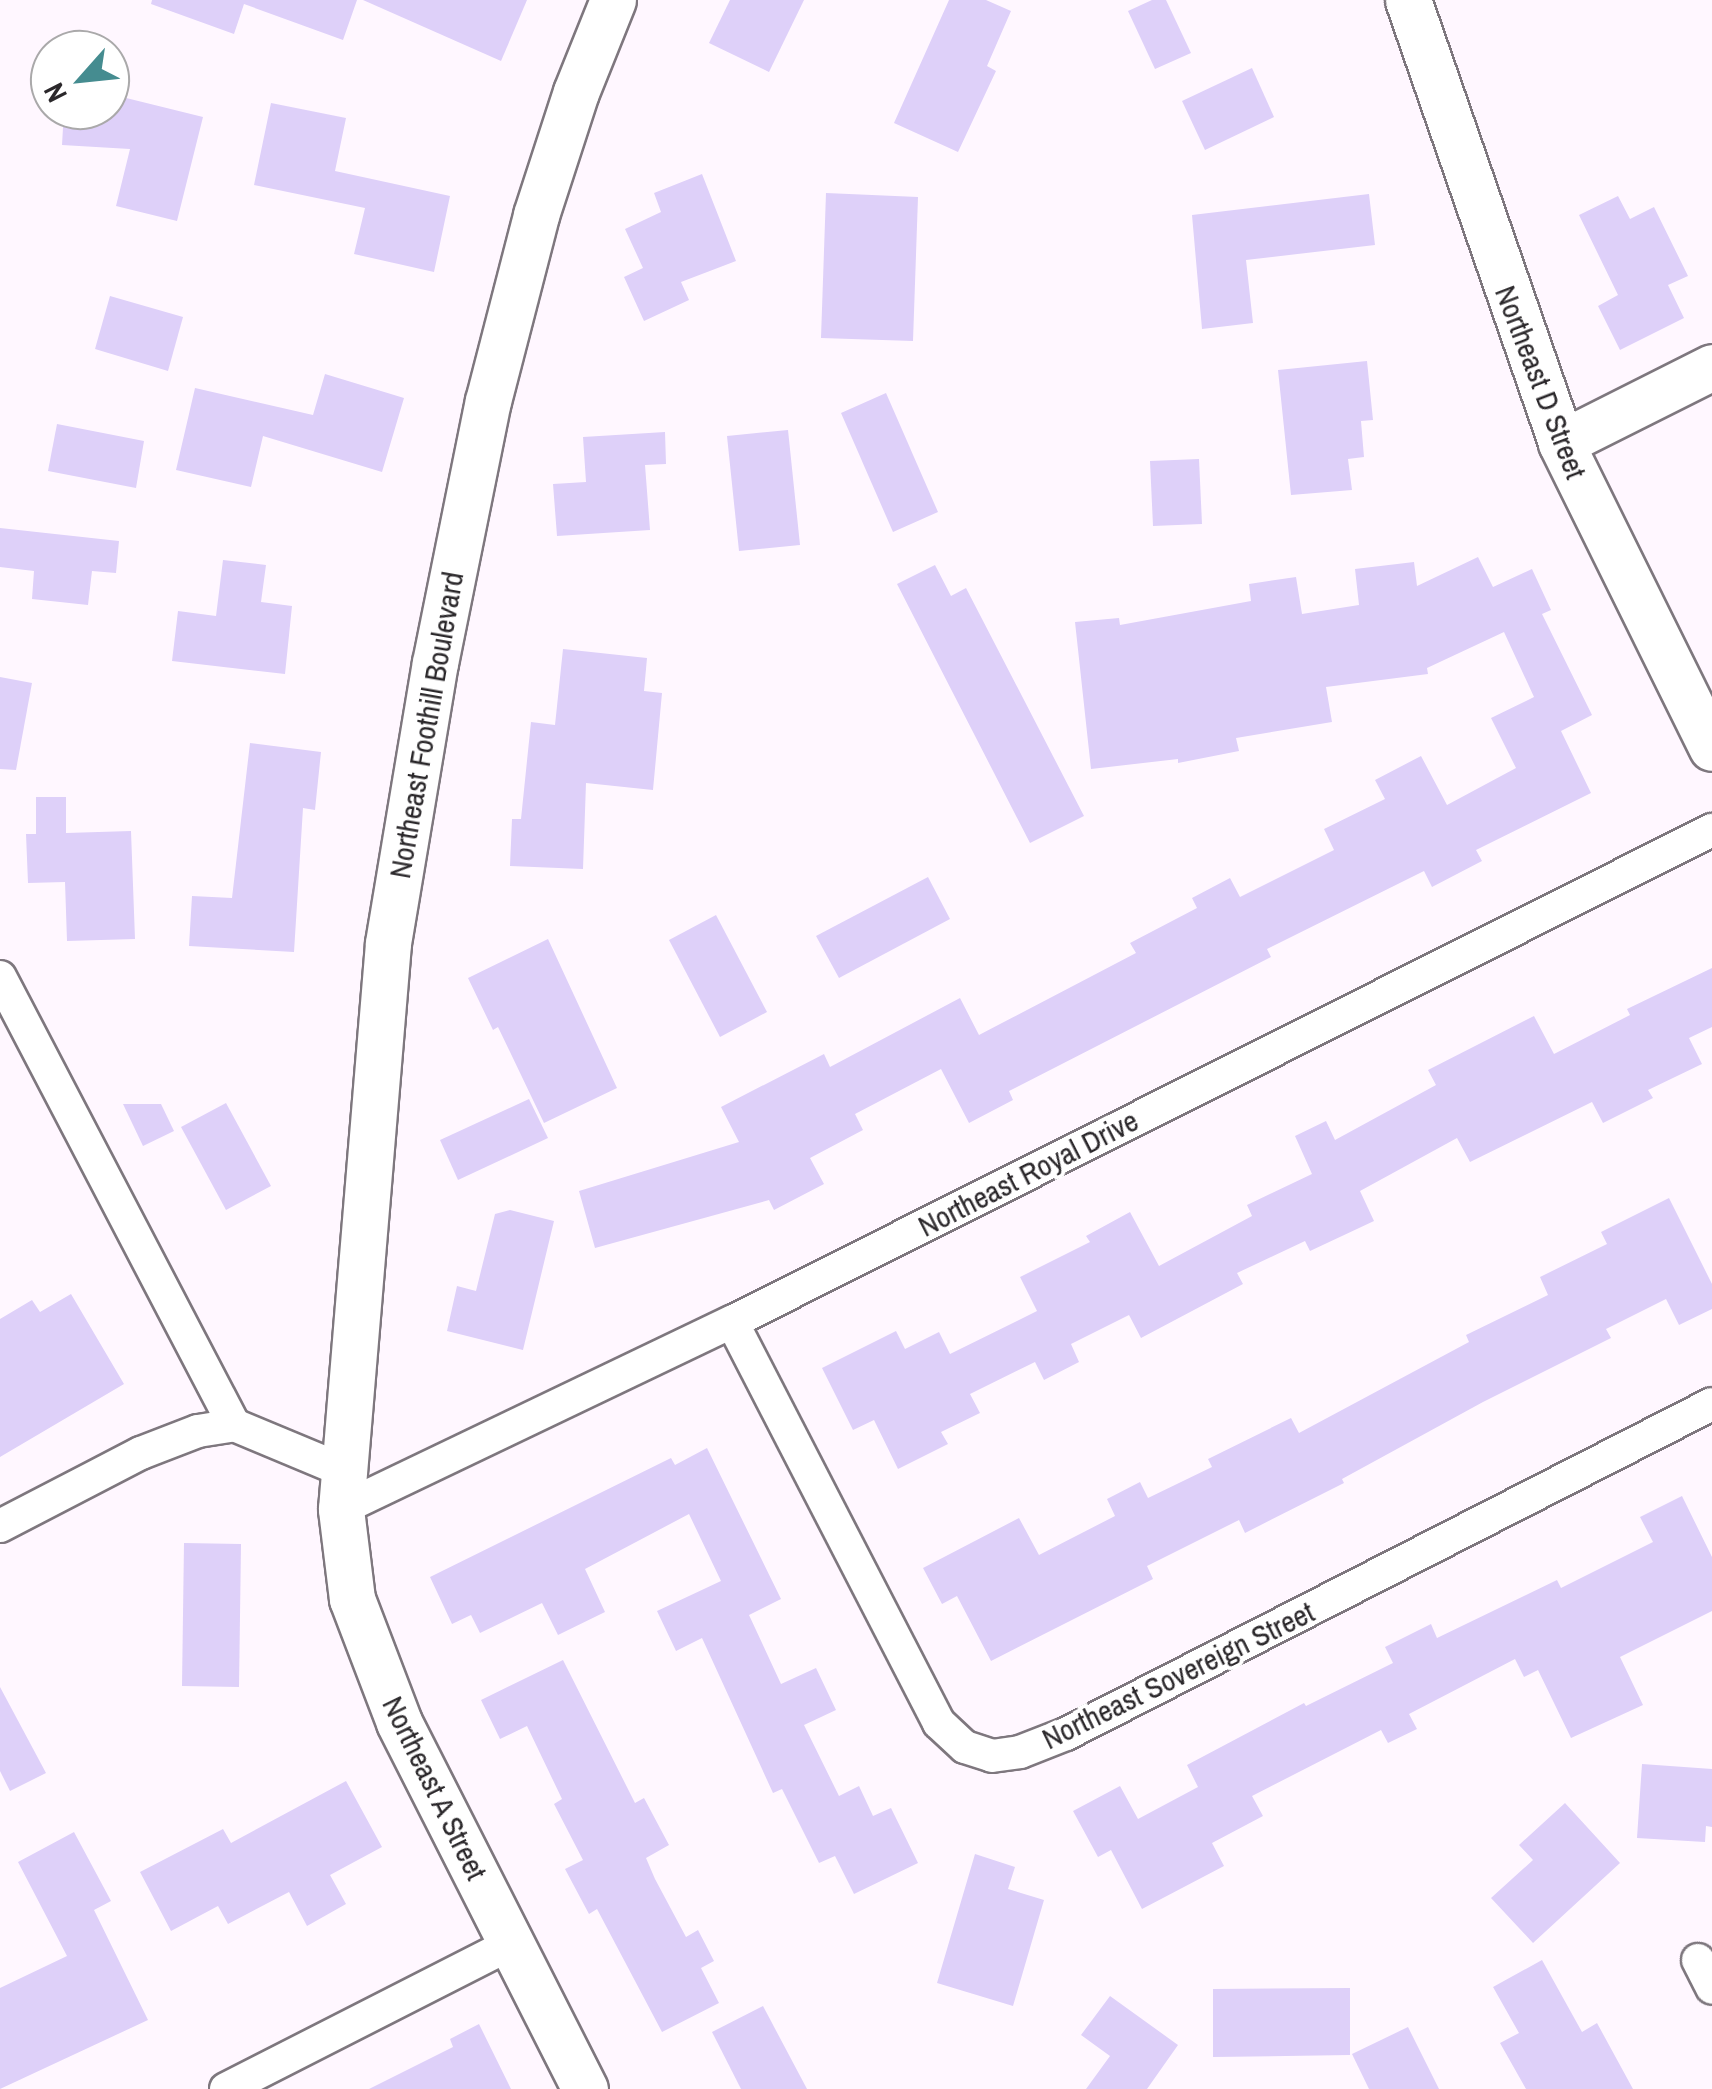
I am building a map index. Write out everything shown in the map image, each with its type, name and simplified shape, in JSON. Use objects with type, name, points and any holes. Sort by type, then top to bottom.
[{"type":"street","name":"Northeast Foothill Boulevard","points":[[341,1490],[388,943],[435,663],[488,401],[536,214],[576,92],[613,0]]},
{"type":"street","name":"Northeast D Street","points":[[1408,0],[1561,443],[1712,748]]},
{"type":"street","points":[[1561,443],[1712,367]]},
{"type":"street","name":"Northeast Royal Drive","points":[[341,1490],[732,1322],[1712,830]]},
{"type":"street","points":[[0,977],[234,1425],[341,1490]]},
{"type":"street","name":"Northeast Sovereign Street","points":[[732,1322],[939,1724],[965,1746],[992,1756],[1020,1752],[1066,1734],[1712,1404]]},
{"type":"street","points":[[0,1526],[141,1453],[198,1431],[234,1425]]},
{"type":"street","name":"Northeast A Street","points":[[341,1490],[344,1558],[368,1644],[399,1722],[585,2089]]},
{"type":"street","points":[[226,2089],[512,1944]]},
{"type":"building","points":[[152,0],[357,0],[343,40],[244,4],[234,34],[151,4]]},
{"type":"building","points":[[363,0],[527,0],[501,61]]},
{"type":"building","points":[[730,0],[804,0],[769,72],[709,43]]},
{"type":"building","points":[[949,0],[986,0],[1011,11],[987,66],[996,71],[958,152],[894,123]]},
{"type":"building","points":[[1152,0],[1166,0],[1191,53],[1155,69],[1128,11]]},
{"type":"building","points":[[1252,68],[1274,117],[1205,150],[1182,101]]},
{"type":"building","points":[[130,99],[203,117],[177,221],[116,206],[130,149],[62,145],[63,130],[130,130]]},
{"type":"building","points":[[271,103],[346,118],[335,171],[450,196],[434,272],[354,254],[365,208],[254,185]]},
{"type":"building","points":[[702,174],[736,261],[681,282],[689,300],[644,321],[624,277],[643,268],[625,229],[661,212],[654,193]]},
{"type":"building","points":[[826,193],[918,197],[913,341],[821,338]]},
{"type":"building","points":[[1369,194],[1375,245],[1246,260],[1253,323],[1202,329],[1192,215]]},
{"type":"building","points":[[1618,196],[1630,219],[1654,207],[1688,276],[1668,285],[1684,318],[1620,350],[1598,306],[1618,295],[1579,215]]},
{"type":"building","points":[[110,296],[183,317],[168,371],[95,349]]},
{"type":"building","points":[[1367,361],[1373,420],[1361,421],[1364,457],[1348,459],[1352,490],[1291,495],[1278,370]]},
{"type":"building","points":[[325,374],[404,398],[382,472],[263,436],[251,487],[176,470],[195,388],[313,415]]},
{"type":"building","points":[[886,393],[938,512],[893,532],[841,413]]},
{"type":"building","points":[[57,424],[144,441],[136,488],[48,471]]},
{"type":"building","points":[[788,430],[800,545],[739,551],[727,436]]},
{"type":"building","points":[[665,432],[666,464],[645,465],[650,530],[557,536],[553,484],[586,482],[583,437]]},
{"type":"building","points":[[1199,459],[1202,524],[1153,526],[1150,461]]},
{"type":"building","points":[[0,528],[119,541],[116,573],[92,571],[88,605],[32,599],[34,571],[0,567]]},
{"type":"building","points":[[1478,557],[1493,587],[1532,569],[1551,610],[1542,614],[1592,715],[1561,731],[1591,793],[1476,850],[1482,861],[1432,887],[1424,871],[1267,949],[1271,957],[1009,1091],[1013,1100],[969,1123],[941,1069],[855,1114],[863,1130],[810,1158],[824,1184],[774,1210],[769,1200],[595,1248],[579,1191],[739,1142],[721,1107],[824,1054],[830,1067],[960,998],[979,1035],[1136,953],[1130,943],[1197,908],[1192,898],[1230,878],[1240,897],[1334,850],[1324,829],[1385,799],[1375,780],[1421,756],[1447,805],[1516,768],[1491,718],[1534,697],[1504,632],[1427,668],[1428,674],[1326,687],[1332,722],[1236,738],[1239,751],[1178,763],[1178,759],[1091,769],[1075,622],[1119,618],[1120,625],[1251,601],[1249,584],[1296,577],[1302,614],[1359,605],[1355,569],[1414,562],[1417,586]]},
{"type":"building","points":[[223,560],[266,565],[261,602],[292,606],[285,674],[172,661],[178,611],[216,616]]},
{"type":"building","points":[[935,565],[951,596],[966,588],[1084,816],[1030,843],[897,584]]},
{"type":"building","points":[[563,649],[647,658],[644,691],[662,693],[653,790],[586,783],[583,869],[510,866],[512,819],[521,819],[531,722],[555,725]]},
{"type":"building","points":[[0,677],[32,683],[16,770],[0,769]]},
{"type":"building","points":[[250,743],[321,752],[315,810],[303,808],[294,952],[189,946],[192,896],[232,898]]},
{"type":"building","points":[[36,797],[66,797],[66,833],[131,831],[135,939],[67,941],[65,882],[28,883],[26,834],[36,834]]},
{"type":"building","points":[[928,877],[950,919],[839,978],[816,936]]},
{"type":"building","points":[[716,915],[767,1012],[720,1037],[669,940]]},
{"type":"building","points":[[548,939],[617,1088],[544,1123],[498,1027],[493,1030],[468,978]]},
{"type":"building","points":[[1712,968],[1712,1027],[1689,1038],[1702,1064],[1648,1090],[1653,1098],[1603,1123],[1592,1102],[1470,1162],[1457,1138],[1360,1191],[1374,1221],[1310,1251],[1305,1241],[1237,1273],[1243,1284],[1141,1338],[1129,1315],[1071,1344],[1079,1362],[1044,1380],[1035,1362],[970,1394],[980,1413],[941,1432],[948,1444],[898,1469],[874,1420],[853,1430],[822,1368],[896,1331],[905,1349],[939,1332],[950,1354],[1037,1311],[1020,1277],[1090,1242],[1086,1236],[1130,1212],[1159,1266],[1252,1216],[1247,1205],[1312,1174],[1295,1136],[1326,1121],[1335,1140],[1436,1085],[1428,1070],[1534,1016],[1554,1054],[1630,1015],[1627,1009]]},
{"type":"building","points":[[529,1099],[548,1138],[458,1180],[440,1140]]},
{"type":"building","points":[[226,1103],[271,1186],[226,1210],[181,1127]]},
{"type":"building","points":[[123,1104],[161,1104],[174,1131],[143,1146]]},
{"type":"building","points":[[1669,1198],[1712,1284],[1712,1309],[1679,1325],[1666,1299],[1606,1329],[1611,1338],[1483,1402],[1342,1479],[1344,1483],[1245,1533],[1239,1520],[1147,1566],[1153,1579],[991,1661],[957,1596],[942,1604],[923,1568],[1019,1518],[1039,1555],[1115,1516],[1107,1499],[1140,1482],[1148,1498],[1212,1467],[1208,1459],[1291,1418],[1299,1433],[1469,1342],[1466,1335],[1548,1295],[1540,1277],[1607,1244],[1601,1232]]},
{"type":"building","points":[[510,1210],[554,1221],[523,1350],[447,1331],[457,1286],[476,1291],[495,1214]]},
{"type":"building","points":[[71,1294],[124,1384],[0,1457],[0,1319],[32,1300],[40,1312]]},
{"type":"building","points":[[707,1448],[781,1599],[749,1615],[781,1684],[816,1668],[836,1710],[804,1725],[839,1796],[859,1786],[873,1816],[891,1808],[918,1863],[854,1894],[835,1856],[819,1863],[782,1789],[773,1793],[702,1638],[676,1651],[657,1611],[721,1581],[689,1514],[585,1569],[605,1612],[558,1635],[542,1603],[480,1633],[471,1615],[452,1624],[430,1577],[671,1458],[675,1465]]},
{"type":"building","points":[[1682,1496],[1712,1557],[1712,1611],[1620,1657],[1643,1705],[1571,1738],[1538,1670],[1524,1677],[1515,1659],[1409,1714],[1417,1729],[1388,1743],[1381,1730],[1252,1796],[1263,1816],[1212,1843],[1224,1866],[1142,1909],[1111,1850],[1098,1857],[1073,1811],[1120,1786],[1138,1819],[1198,1787],[1187,1765],[1304,1703],[1306,1706],[1393,1663],[1385,1647],[1431,1624],[1437,1638],[1557,1580],[1561,1588],[1653,1542],[1640,1517]]},
{"type":"building","points":[[184,1543],[241,1544],[239,1687],[182,1686]]},
{"type":"building","points":[[563,1660],[635,1803],[644,1798],[669,1845],[646,1858],[655,1879],[686,1937],[698,1930],[714,1961],[701,1968],[719,2003],[662,2032],[597,1909],[589,1914],[565,1869],[583,1860],[554,1804],[562,1799],[527,1726],[500,1739],[481,1700]]},
{"type":"building","points":[[0,1687],[46,1773],[10,1791],[0,1771]]},
{"type":"building","points":[[1642,1764],[1712,1769],[1712,1827],[1706,1826],[1705,1842],[1637,1838]]},
{"type":"building","points":[[346,1781],[382,1847],[330,1875],[346,1904],[307,1926],[289,1892],[228,1924],[218,1906],[171,1931],[140,1872],[223,1829],[231,1843]]},
{"type":"building","points":[[1565,1803],[1620,1863],[1533,1943],[1491,1898],[1533,1860],[1519,1845]]},
{"type":"building","points":[[74,1832],[111,1901],[94,1910],[148,2020],[0,2089],[0,1988],[67,1956],[18,1862]]},
{"type":"building","points":[[975,1854],[1015,1867],[1008,1889],[1044,1900],[1013,2006],[937,1983]]},
{"type":"building","points":[[1542,1960],[1582,2032],[1597,2023],[1633,2089],[1526,2089],[1500,2043],[1519,2033],[1493,1987]]},
{"type":"building","points":[[1350,1988],[1350,2055],[1213,2057],[1213,1989]]},
{"type":"building","points":[[1110,1996],[1178,2045],[1147,2089],[1086,2089],[1110,2056],[1081,2035]]},
{"type":"building","points":[[763,2006],[807,2089],[741,2089],[712,2032]]},
{"type":"building","points":[[479,2024],[511,2089],[369,2089],[453,2047],[450,2039]]},
{"type":"building","points":[[1408,2027],[1439,2089],[1369,2089],[1352,2054]]}]
